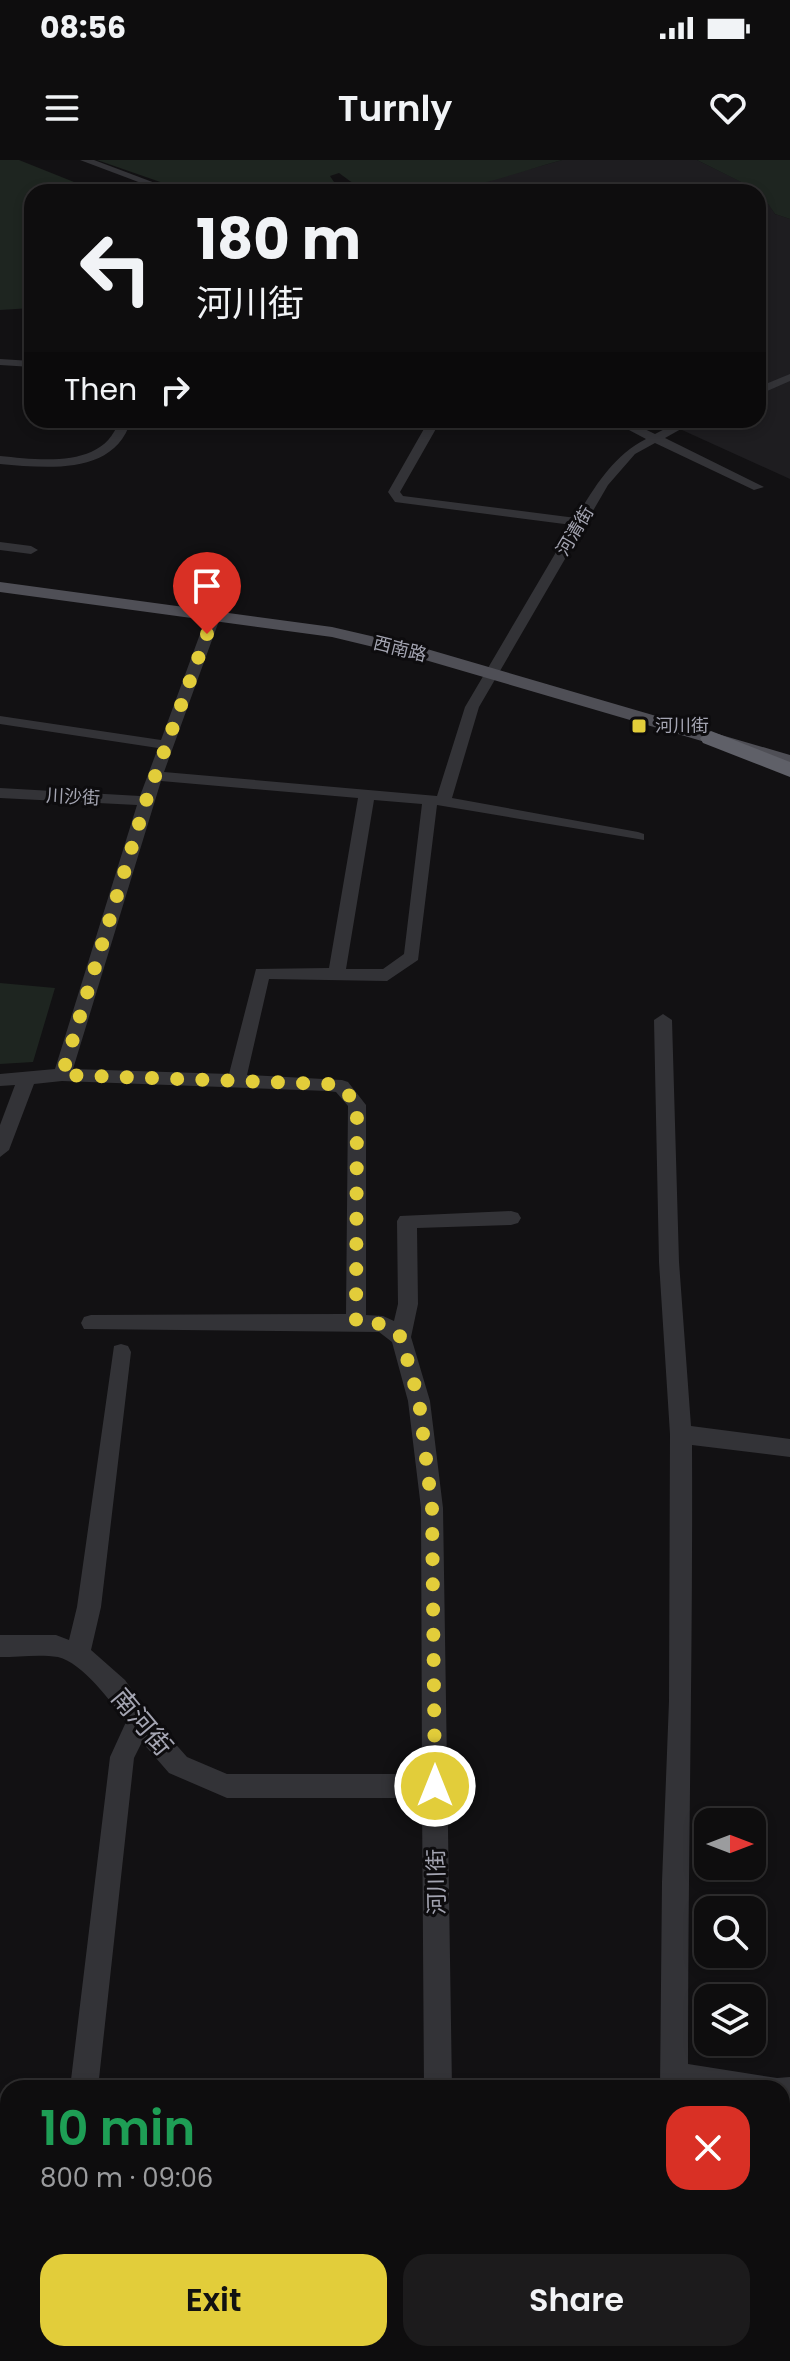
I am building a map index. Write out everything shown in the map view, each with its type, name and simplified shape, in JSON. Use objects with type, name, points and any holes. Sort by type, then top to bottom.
[{"type":"highway","points":[[711,738],[790,770]]},
{"type":"main road","name":"西南路","points":[[0,575],[332,632],[496,668],[790,745]]},
{"type":"main road","name":"西南路","points":[[0,587],[215,612]]},
{"type":"main road","name":"西南路","points":[[496,668],[790,761]]},
{"type":"street","points":[[85,160],[152,184]]},
{"type":"street","points":[[0,362],[24,364]]},
{"type":"street","points":[[766,388],[790,377]]},
{"type":"street","points":[[0,460],[47,465],[76,461],[112,447],[123,428]]},
{"type":"street","points":[[430,428],[394,492],[399,499],[580,522]]},
{"type":"street","points":[[633,428],[758,487]]},
{"type":"street","name":"河清街","points":[[236,1081],[262,973],[387,975],[412,956],[437,801],[472,707],[613,469],[631,451],[673,428]]},
{"type":"street","points":[[0,546],[31,550]]},
{"type":"street","points":[[62,1075],[146,801],[215,612]]},
{"type":"street","points":[[0,720],[167,745]]},
{"type":"street","points":[[155,776],[437,801],[638,837]]},
{"type":"street","name":"川沙街","points":[[0,793],[146,801]]},
{"type":"street","points":[[336,975],[367,793]]},
{"type":"street","points":[[663,1020],[669,1262],[681,1434],[681,1701],[675,1882],[674,2080]]},
{"type":"street","points":[[0,1080],[62,1075],[342,1087],[357,1105],[356,1322]]},
{"type":"street","points":[[0,1150],[27,1078]]},
{"type":"street","points":[[91,1323],[356,1322],[383,1324],[401,1337],[408,1304],[407,1221],[511,1218]]},
{"type":"street","name":"河川街","points":[[401,1337],[419,1401],[432,1508],[438,2080]]},
{"type":"street","points":[[0,1646],[56,1646],[78,1654],[89,1607],[121,1352]]},
{"type":"street","points":[[681,1434],[790,1448]]},
{"type":"street","name":"南河街","points":[[78,1654],[116,1688],[139,1721],[178,1765],[227,1786],[435,1786]]},
{"type":"street","points":[[85,2080],[122,1757],[139,1721]]},
{"type":"shaded area","points":[[0,160],[19,160],[79,184],[24,184],[24,308],[0,310]]},
{"type":"shaded area","points":[[97,160],[562,160],[478,184],[355,184],[339,173],[330,176],[334,182],[325,184],[166,184]]},
{"type":"shaded area","points":[[562,160],[697,160],[746,184],[476,184]]},
{"type":"shaded area","points":[[697,160],[790,160],[790,219],[775,214],[766,201],[766,184],[745,184]]},
{"type":"shaded area","points":[[766,200],[775,214],[790,219],[790,479],[678,428],[766,428]]},
{"type":"shaded area","points":[[0,983],[55,988],[33,1062],[0,1064]]},
{"type":"place","name":"河川街","points":[[639,726]]},
{"type":"route","points":[[207,634],[146,801],[62,1075],[328,1084],[342,1087],[357,1105],[356,1322],[383,1324],[401,1337],[419,1401],[432,1508],[435,1786]]}]
